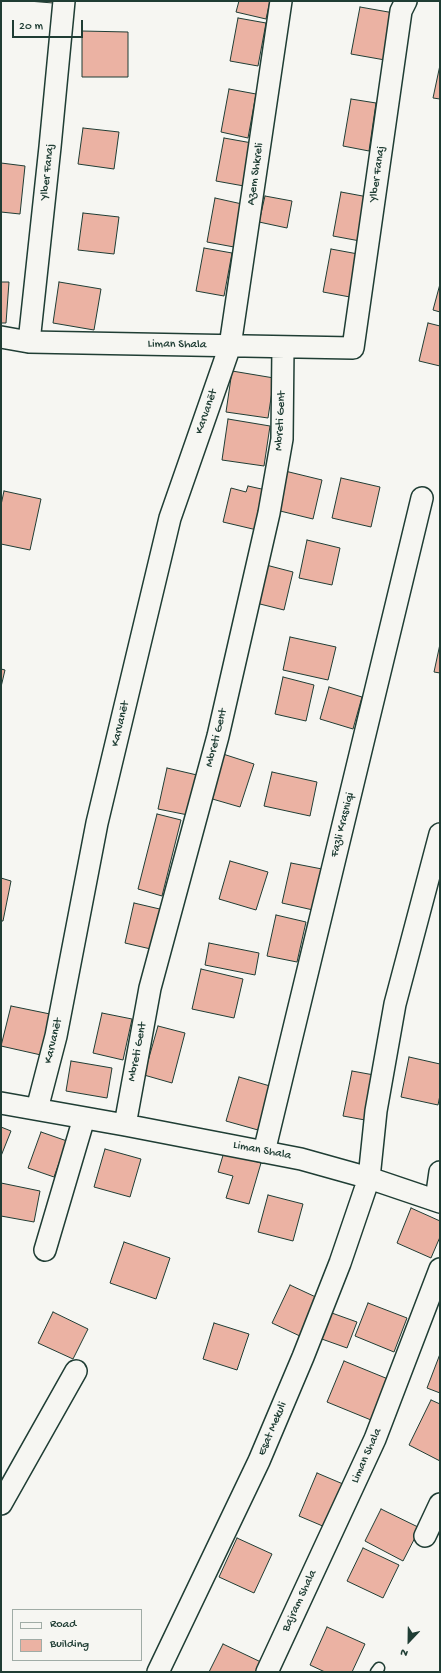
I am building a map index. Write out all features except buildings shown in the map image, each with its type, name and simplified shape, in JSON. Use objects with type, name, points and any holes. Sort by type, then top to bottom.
[{"type":"street","name":"Ylber Fanaj","points":[[29,342],[64,1]]},
{"type":"street","name":"Azem Shkreli","points":[[230,346],[281,1]]},
{"type":"street","name":"Ylber Fanaj","points":[[353,348],[401,11],[406,1]]},
{"type":"street","name":"Liman Shala","points":[[1,336],[29,342],[353,348]]},
{"type":"street","name":"Karvanët","points":[[37,1109],[56,1036],[97,823],[170,518],[230,346]]},
{"type":"street","name":"Mbreti Gent","points":[[125,1125],[150,988],[218,736],[269,513],[282,439],[283,347]]},
{"type":"street","name":"Fazli Krasniqi","points":[[264,1152],[422,498]]},
{"type":"street","name":"Esat Mekuli","points":[[158,1672],[262,1454],[303,1357],[340,1263],[369,1178],[376,1111],[395,1004],[440,834]]},
{"type":"street","name":"Liman Shala","points":[[1,1103],[301,1159],[369,1178],[438,1201],[440,1172]]},
{"type":"street","points":[[45,1250],[84,1118]]},
{"type":"street","name":"Liman Shala","points":[[333,1531],[375,1440],[440,1268]]},
{"type":"street","points":[[1,1504],[76,1371]]},
{"type":"street","points":[[425,1536],[440,1504]]},
{"type":"street","name":"Bajram Shala","points":[[267,1672],[333,1531]]}]
